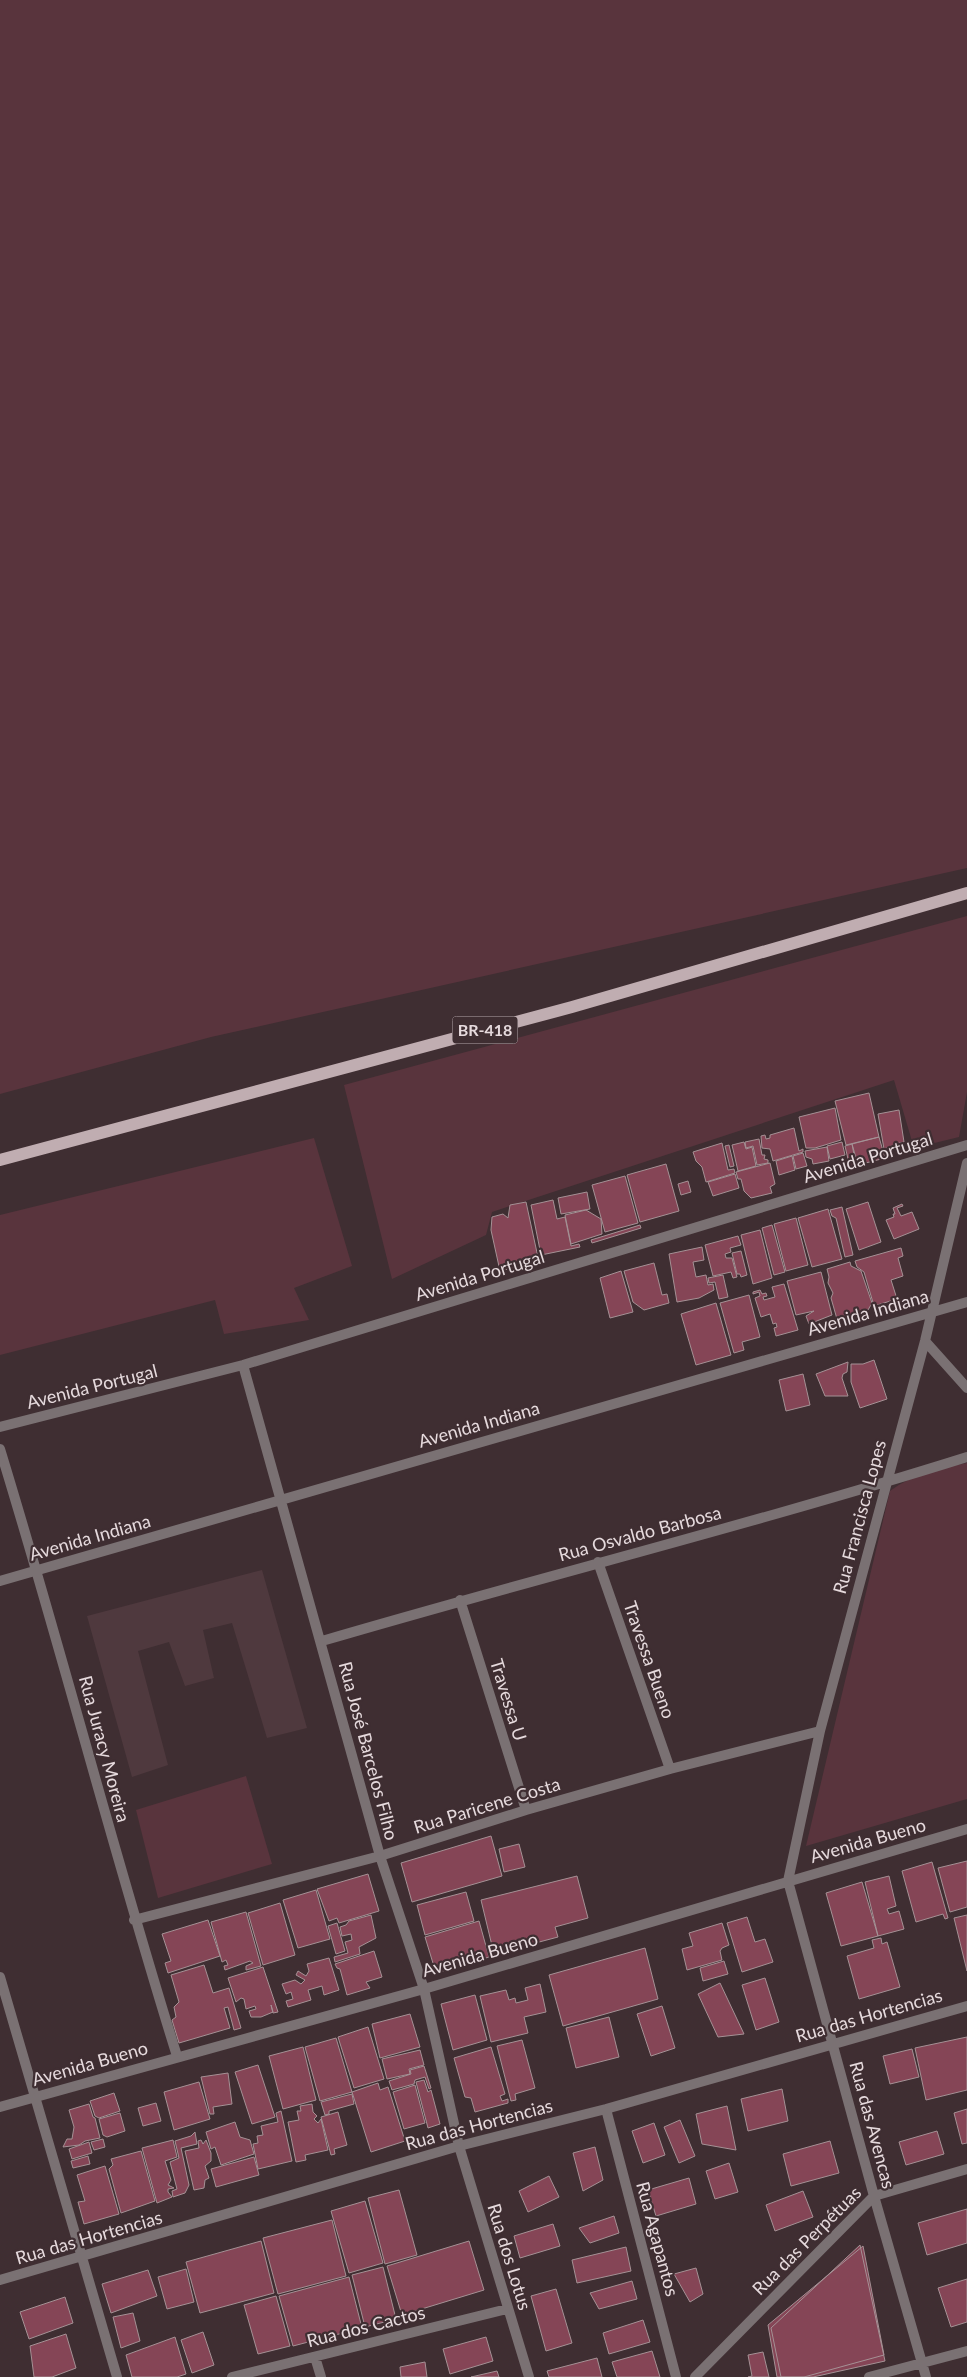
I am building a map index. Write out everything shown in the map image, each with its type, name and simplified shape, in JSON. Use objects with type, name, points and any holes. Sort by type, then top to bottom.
[{"type":"main road","name":"BR-418","points":[[0,1160],[572,1007],[967,893]]},
{"type":"street","name":"Avenida Portugal","points":[[0,1427],[243,1365],[967,1145]]},
{"type":"street","name":"Rua Francisca Lopes","points":[[788,1881],[820,1731],[925,1341],[967,1163]]},
{"type":"street","name":"Avenida Indiana","points":[[0,1581],[967,1302]]},
{"type":"street","points":[[925,1341],[967,1388]]},
{"type":"street","name":"Rua José Barcelos Filho","points":[[243,1365],[322,1641],[380,1856],[424,1989],[459,2146]]},
{"type":"street","name":"Rua Juracy Moreira","points":[[0,1449],[38,1571],[134,1920],[177,2056]]},
{"type":"street","name":"Rua Osvaldo Barbosa","points":[[322,1641],[460,1600],[886,1482],[967,1457]]},
{"type":"street","name":"Travessa Bueno","points":[[598,1562],[670,1769]]},
{"type":"street","name":"Travessa U","points":[[460,1600],[526,1810]]},
{"type":"street","name":"Rua Paricene Costa","points":[[134,1920],[380,1856],[526,1810],[670,1769],[820,1731]]},
{"type":"street","name":"Avenida Bueno","points":[[0,2107],[177,2056],[424,1989],[967,1829]]},
{"type":"street","name":"Rua das Avencas","points":[[788,1881],[874,2196],[926,2377]]},
{"type":"street","points":[[0,1977],[117,2377]]},
{"type":"street","name":"Rua das Hortencias","points":[[0,2280],[459,2146],[606,2109],[967,2006]]},
{"type":"street","name":"Rua Agapantos","points":[[606,2109],[676,2377]]},
{"type":"street","name":"Rua dos Lotus","points":[[459,2146],[529,2377]]},
{"type":"street","name":"Rua das Perpétuas","points":[[695,2377],[874,2196],[967,2169]]},
{"type":"street","name":"Rua dos Cactos","points":[[232,2377],[507,2309]]},
{"type":"street","points":[[869,2377],[967,2351]]},
{"type":"street","points":[[315,2356],[321,2377]]},
{"type":"shaded area","points":[[0,0],[967,0],[967,868],[211,1037],[0,1094]]},
{"type":"shaded area","points":[[967,916],[967,1092],[959,1137],[914,1148],[894,1080],[492,1212],[486,1235],[392,1279],[344,1085]]},
{"type":"shaded area","points":[[314,1138],[352,1266],[294,1288],[309,1320],[224,1334],[215,1300],[0,1355],[0,1215]]},
{"type":"shaded area","points":[[967,1463],[967,1799],[806,1846],[890,1491],[908,1480],[927,1472]]},
{"type":"shaded area","points":[[262,1570],[307,1728],[267,1738],[232,1623],[203,1630],[214,1678],[185,1686],[169,1642],[138,1651],[168,1765],[132,1777],[87,1616]]},
{"type":"shaded area","points":[[246,1776],[272,1864],[158,1898],[136,1810]]},
{"type":"building","points":[[869,1093],[879,1137],[846,1145],[835,1101]]},
{"type":"building","points":[[835,1108],[841,1140],[815,1148],[806,1148],[799,1117]]},
{"type":"building","points":[[899,1110],[904,1142],[896,1144],[899,1149],[895,1149],[894,1145],[884,1149],[878,1114]]},
{"type":"building","points":[[794,1128],[799,1151],[803,1149],[803,1152],[773,1161],[770,1149],[762,1148],[761,1136],[765,1135],[766,1139],[770,1138],[770,1135]]},
{"type":"building","points":[[879,1137],[885,1158],[858,1165],[852,1144]]},
{"type":"building","points":[[759,1139],[762,1155],[765,1155],[764,1159],[768,1160],[768,1163],[757,1165],[753,1146],[746,1148],[745,1142]]},
{"type":"building","points":[[744,1142],[746,1149],[752,1147],[756,1166],[738,1171],[732,1145]]},
{"type":"building","points":[[842,1142],[845,1155],[830,1159],[827,1146]]},
{"type":"building","points":[[722,1143],[728,1170],[734,1169],[735,1173],[706,1182],[702,1167],[696,1161],[693,1152]]},
{"type":"building","points":[[852,1144],[856,1165],[846,1168],[845,1163],[848,1159],[845,1146]]},
{"type":"building","points":[[729,1145],[734,1166],[730,1167],[725,1146]]},
{"type":"building","points":[[827,1147],[829,1161],[813,1164],[812,1159],[806,1157],[805,1151]]},
{"type":"building","points":[[803,1153],[807,1166],[796,1169],[793,1156]]},
{"type":"building","points":[[792,1156],[795,1170],[779,1175],[776,1161]]},
{"type":"building","points":[[770,1163],[775,1184],[770,1187],[772,1193],[751,1198],[744,1191],[741,1179],[738,1179],[736,1172]]},
{"type":"building","points":[[666,1164],[679,1211],[640,1222],[627,1175]]},
{"type":"building","points":[[735,1174],[739,1188],[713,1196],[708,1182]]},
{"type":"building","points":[[625,1176],[638,1223],[605,1232],[592,1185]]},
{"type":"building","points":[[688,1181],[691,1192],[681,1195],[678,1184]]},
{"type":"building","points":[[587,1192],[590,1209],[561,1214],[558,1198]]},
{"type":"building","points":[[553,1200],[557,1219],[565,1217],[571,1246],[579,1244],[580,1247],[541,1255],[531,1205]]},
{"type":"building","points":[[526,1202],[539,1262],[500,1271],[491,1230],[492,1217],[503,1214],[508,1218],[510,1205]]},
{"type":"building","points":[[868,1202],[881,1242],[859,1250],[846,1209]]},
{"type":"building","points":[[902,1204],[903,1206],[897,1208],[901,1216],[912,1212],[919,1229],[894,1239],[886,1220],[894,1217],[893,1208]]},
{"type":"building","points":[[842,1207],[853,1255],[845,1257],[836,1218],[832,1216],[830,1210]]},
{"type":"building","points":[[828,1209],[842,1259],[812,1267],[798,1218]]},
{"type":"building","points":[[586,1210],[601,1219],[602,1234],[571,1244],[565,1215]]},
{"type":"building","points":[[796,1218],[808,1265],[786,1271],[774,1224]]},
{"type":"building","points":[[640,1225],[641,1228],[592,1243],[591,1240]]},
{"type":"building","points":[[772,1225],[785,1272],[774,1275],[762,1228]]},
{"type":"building","points":[[760,1230],[772,1278],[753,1284],[741,1235]]},
{"type":"building","points":[[738,1236],[741,1245],[730,1248],[731,1252],[725,1254],[726,1258],[732,1258],[737,1277],[733,1278],[731,1272],[713,1276],[705,1245]]},
{"type":"building","points":[[702,1247],[704,1260],[693,1262],[696,1277],[706,1275],[708,1285],[713,1284],[714,1290],[699,1298],[677,1302],[669,1254]]},
{"type":"building","points":[[901,1248],[903,1256],[898,1258],[903,1276],[891,1280],[897,1299],[874,1306],[864,1272],[857,1267],[855,1261]]},
{"type":"building","points":[[741,1251],[747,1275],[741,1277],[740,1274],[737,1274],[732,1253]]},
{"type":"building","points":[[850,1262],[851,1266],[861,1271],[872,1303],[868,1310],[837,1319],[831,1298],[833,1293],[828,1283],[827,1269]]},
{"type":"building","points":[[654,1263],[662,1295],[667,1294],[669,1303],[644,1310],[633,1302],[624,1271]]},
{"type":"building","points":[[621,1271],[633,1312],[610,1318],[600,1278]]},
{"type":"building","points":[[821,1272],[832,1315],[809,1324],[806,1316],[814,1311],[796,1315],[787,1281]]},
{"type":"building","points":[[723,1275],[728,1297],[719,1299],[715,1282],[709,1283],[708,1278]]},
{"type":"building","points":[[784,1284],[798,1330],[776,1336],[774,1328],[777,1327],[776,1323],[773,1324],[770,1314],[761,1317],[755,1298],[760,1296],[759,1292],[753,1294],[753,1292],[760,1290],[762,1294],[766,1293],[767,1296],[763,1297],[764,1300],[775,1297],[772,1287]]},
{"type":"building","points":[[749,1295],[760,1337],[742,1342],[744,1350],[734,1353],[720,1303]]},
{"type":"building","points":[[716,1303],[731,1355],[696,1365],[681,1314]]},
{"type":"building","points":[[874,1360],[887,1399],[860,1408],[851,1382],[851,1364],[863,1364]]},
{"type":"building","points":[[848,1362],[847,1372],[843,1374],[842,1378],[848,1396],[825,1396],[816,1374]]},
{"type":"building","points":[[803,1374],[810,1405],[786,1411],[779,1380]]},
{"type":"building","points":[[491,1836],[502,1876],[412,1902],[401,1863]]},
{"type":"building","points":[[519,1844],[525,1867],[504,1872],[499,1849]]},
{"type":"building","points":[[967,1861],[967,1907],[950,1912],[938,1868]]},
{"type":"building","points":[[932,1862],[948,1918],[945,1919],[943,1914],[916,1922],[902,1871]]},
{"type":"building","points":[[368,1874],[379,1911],[339,1923],[337,1918],[329,1921],[317,1889]]},
{"type":"building","points":[[577,1876],[588,1918],[555,1927],[558,1937],[494,1954],[481,1900]]},
{"type":"building","points":[[889,1876],[896,1906],[887,1909],[889,1914],[899,1911],[904,1929],[878,1936],[865,1882]]},
{"type":"building","points":[[862,1882],[878,1936],[841,1946],[826,1893]]},
{"type":"building","points":[[316,1890],[330,1939],[298,1948],[283,1900]]},
{"type":"building","points":[[466,1892],[474,1921],[425,1935],[417,1905]]},
{"type":"building","points":[[280,1903],[295,1955],[263,1965],[248,1913]]},
{"type":"building","points":[[246,1912],[261,1966],[246,1970],[246,1966],[253,1963],[250,1961],[225,1970],[224,1966],[228,1965],[226,1960],[222,1962],[211,1922]]},
{"type":"building","points":[[371,1915],[376,1938],[359,1947],[360,1954],[335,1962],[334,1957],[348,1953],[345,1942],[352,1940],[351,1934],[342,1936],[340,1927],[346,1925],[349,1921]]},
{"type":"building","points":[[967,1915],[967,1971],[954,1918]]},
{"type":"building","points":[[747,1917],[755,1942],[765,1939],[773,1962],[742,1972],[727,1923]]},
{"type":"building","points":[[208,1920],[220,1956],[168,1973],[165,1963],[171,1961],[162,1934]]},
{"type":"building","points":[[479,1921],[489,1957],[436,1973],[425,1937]]},
{"type":"building","points":[[337,1923],[345,1951],[336,1954],[328,1926]]},
{"type":"building","points":[[722,1923],[729,1945],[720,1951],[722,1960],[687,1970],[682,1949],[693,1946],[689,1933]]},
{"type":"building","points":[[881,1938],[882,1944],[887,1942],[900,1987],[859,1999],[847,1956],[874,1948],[872,1940]]},
{"type":"building","points":[[645,1948],[658,1999],[563,2026],[549,1975]]},
{"type":"building","points":[[374,1951],[382,1977],[366,1982],[370,1988],[347,1995],[340,1969],[335,1964]]},
{"type":"building","points":[[329,1958],[339,1990],[324,1995],[322,1986],[308,1990],[311,2000],[288,2007],[286,2001],[293,1999],[291,1992],[286,1994],[282,1984],[295,1980],[301,1984],[305,1980],[296,1975],[298,1971],[306,1976],[309,1971],[307,1964]]},
{"type":"building","points":[[724,1961],[728,1974],[703,1981],[700,1968]]},
{"type":"building","points":[[204,1965],[213,1993],[229,1988],[241,2028],[234,2030],[228,2007],[224,2008],[230,2028],[179,2043],[172,2020],[176,2017],[174,2007],[179,2002],[171,1975]]},
{"type":"building","points":[[263,1967],[278,2012],[261,2017],[251,2017],[249,2011],[256,2009],[255,2006],[246,2009],[244,1999],[241,1998],[236,2002],[228,1978]]},
{"type":"building","points":[[765,1978],[779,2022],[756,2030],[742,1985]]},
{"type":"building","points":[[720,1983],[744,2034],[718,2037],[698,1994]]},
{"type":"building","points":[[540,1984],[546,2012],[524,2017],[528,2033],[491,2042],[480,1996],[506,1990],[509,2000],[515,1998],[516,2003],[528,2000],[525,1988]]},
{"type":"building","points":[[475,1995],[487,2040],[453,2050],[441,2004]]},
{"type":"building","points":[[662,2006],[675,2048],[651,2056],[637,2014]]},
{"type":"building","points":[[410,2014],[420,2047],[380,2058],[372,2024]]},
{"type":"building","points":[[609,2017],[619,2057],[576,2068],[566,2028]]},
{"type":"building","points":[[368,2027],[384,2079],[354,2088],[338,2037]]},
{"type":"building","points":[[967,2037],[967,2090],[926,2100],[915,2048]]},
{"type":"building","points":[[336,2038],[352,2092],[320,2101],[305,2047]]},
{"type":"building","points":[[522,2040],[535,2088],[515,2094],[516,2100],[511,2101],[497,2046]]},
{"type":"building","points":[[303,2047],[316,2100],[283,2109],[269,2056]]},
{"type":"building","points":[[491,2047],[505,2094],[500,2096],[502,2101],[508,2099],[508,2103],[475,2112],[471,2098],[465,2097],[454,2058]]},
{"type":"building","points":[[912,2049],[919,2077],[890,2084],[883,2056]]},
{"type":"building","points":[[420,2050],[424,2065],[409,2069],[410,2074],[387,2079],[382,2059]]},
{"type":"building","points":[[258,2065],[275,2117],[252,2124],[235,2072]]},
{"type":"building","points":[[424,2066],[431,2088],[429,2089],[425,2077],[415,2080],[414,2084],[392,2090],[389,2081],[411,2074],[410,2070]]},
{"type":"building","points":[[228,2073],[232,2104],[213,2107],[214,2114],[210,2114],[201,2077]]},
{"type":"building","points":[[424,2080],[428,2092],[431,2090],[440,2124],[428,2128],[416,2082]]},
{"type":"building","points":[[199,2082],[210,2119],[174,2130],[164,2092]]},
{"type":"building","points":[[378,2083],[380,2090],[388,2087],[405,2141],[371,2152],[352,2092]]},
{"type":"building","points":[[415,2085],[425,2123],[404,2129],[393,2092]]},
{"type":"building","points":[[782,2089],[788,2121],[748,2131],[741,2099]]},
{"type":"building","points":[[114,2093],[120,2111],[99,2118],[95,2116],[90,2101]]},
{"type":"building","points":[[352,2094],[354,2104],[329,2111],[329,2114],[325,2115],[321,2102]]},
{"type":"building","points":[[156,2103],[161,2121],[143,2126],[138,2108]]},
{"type":"building","points":[[89,2104],[100,2138],[85,2141],[79,2145],[63,2147],[67,2139],[72,2139],[74,2127],[69,2110]]},
{"type":"building","points":[[312,2104],[313,2112],[317,2116],[314,2119],[318,2123],[321,2119],[328,2150],[305,2155],[306,2160],[296,2162],[288,2122],[299,2120],[297,2111],[301,2111],[300,2106]]},
{"type":"building","points":[[727,2106],[736,2150],[702,2144],[696,2114]]},
{"type":"building","points":[[967,2109],[967,2143],[962,2144],[954,2113]]},
{"type":"building","points":[[281,2111],[292,2161],[258,2169],[253,2144],[258,2143],[257,2136],[263,2135],[261,2126],[278,2122],[276,2113]]},
{"type":"building","points":[[338,2112],[347,2145],[334,2149],[335,2154],[331,2155],[321,2117]]},
{"type":"building","points":[[120,2113],[125,2131],[107,2137],[103,2135],[99,2119]]},
{"type":"building","points":[[680,2120],[695,2156],[679,2163],[664,2127]]},
{"type":"building","points":[[235,2122],[240,2137],[250,2140],[254,2154],[221,2165],[215,2147],[211,2149],[206,2132]]},
{"type":"building","points":[[654,2123],[665,2155],[643,2163],[632,2131]]},
{"type":"building","points":[[937,2131],[944,2154],[906,2165],[899,2142]]},
{"type":"building","points":[[195,2132],[197,2144],[181,2148],[189,2185],[185,2193],[173,2197],[172,2191],[177,2189],[170,2162],[179,2158],[175,2141],[191,2136]]},
{"type":"building","points":[[103,2139],[105,2147],[94,2150],[91,2142]]},
{"type":"building","points":[[173,2140],[177,2157],[165,2161],[171,2180],[168,2185],[174,2188],[168,2189],[172,2197],[157,2203],[142,2148]]},
{"type":"building","points":[[201,2140],[203,2144],[206,2140],[211,2153],[211,2161],[205,2166],[209,2178],[205,2180],[204,2188],[194,2190],[185,2151],[199,2148],[198,2141]]},
{"type":"building","points":[[830,2141],[839,2173],[791,2186],[783,2154]]},
{"type":"building","points":[[89,2142],[92,2153],[72,2159],[69,2149]]},
{"type":"building","points":[[595,2147],[603,2180],[583,2191],[573,2153]]},
{"type":"building","points":[[141,2151],[155,2201],[121,2213],[109,2169],[113,2165],[111,2159]]},
{"type":"building","points":[[88,2156],[90,2164],[73,2168],[71,2161]]},
{"type":"building","points":[[254,2157],[259,2175],[216,2187],[211,2169]]},
{"type":"building","points":[[729,2163],[738,2192],[715,2199],[706,2171]]},
{"type":"building","points":[[105,2166],[119,2214],[84,2224],[78,2202],[85,2201],[77,2175]]},
{"type":"building","points":[[549,2176],[559,2197],[528,2212],[519,2191]]},
{"type":"building","points":[[689,2178],[696,2204],[656,2216],[648,2190]]},
{"type":"building","points":[[399,2190],[417,2255],[385,2264],[368,2198]]},
{"type":"building","points":[[803,2191],[813,2217],[775,2231],[766,2205]]},
{"type":"building","points":[[365,2201],[383,2263],[349,2273],[331,2211]]},
{"type":"building","points":[[967,2209],[967,2243],[927,2255],[918,2223]]},
{"type":"building","points":[[614,2216],[619,2233],[590,2243],[579,2228]]},
{"type":"building","points":[[332,2220],[346,2276],[278,2294],[263,2238]]},
{"type":"building","points":[[553,2224],[560,2246],[520,2258],[514,2236]]},
{"type":"building","points":[[261,2241],[274,2293],[200,2313],[186,2262]]},
{"type":"building","points":[[469,2241],[484,2290],[402,2315],[387,2266]]},
{"type":"building","points":[[860,2245],[885,2361],[813,2377],[781,2377],[771,2328]]},
{"type":"building","points":[[863,2246],[884,2355],[804,2377],[777,2377],[768,2325]]},
{"type":"building","points":[[626,2247],[631,2271],[577,2283],[572,2260]]},
{"type":"building","points":[[383,2267],[396,2319],[365,2327],[352,2275]]},
{"type":"building","points":[[696,2268],[703,2294],[690,2302],[674,2274]]},
{"type":"building","points":[[186,2269],[194,2302],[167,2309],[158,2277]]},
{"type":"building","points":[[148,2270],[157,2296],[111,2313],[102,2284]]},
{"type":"building","points":[[349,2277],[362,2328],[293,2346],[279,2296]]},
{"type":"building","points":[[967,2279],[967,2322],[951,2327],[938,2288]]},
{"type":"building","points":[[632,2281],[637,2299],[599,2309],[590,2293]]},
{"type":"building","points":[[556,2289],[572,2343],[546,2351],[531,2296]]},
{"type":"building","points":[[276,2296],[290,2346],[258,2354],[244,2305]]},
{"type":"building","points":[[65,2297],[73,2323],[29,2339],[20,2312]]},
{"type":"building","points":[[133,2313],[140,2341],[121,2348],[113,2317]]},
{"type":"building","points":[[643,2320],[650,2342],[609,2354],[603,2333]]},
{"type":"building","points":[[203,2332],[214,2365],[192,2373],[181,2340]]},
{"type":"building","points":[[66,2334],[76,2368],[52,2377],[34,2377],[30,2346]]},
{"type":"building","points":[[175,2337],[186,2374],[177,2377],[132,2377],[126,2355]]},
{"type":"building","points":[[486,2337],[493,2361],[450,2374],[443,2349]]},
{"type":"building","points":[[652,2351],[660,2377],[617,2377],[612,2362]]},
{"type":"building","points":[[763,2352],[769,2377],[748,2377],[752,2376],[748,2355]]},
{"type":"building","points":[[597,2358],[602,2377],[549,2377],[547,2371]]},
{"type":"building","points":[[425,2362],[427,2377],[401,2377],[400,2367]]},
{"type":"building","points":[[497,2371],[499,2377],[471,2377]]}]
